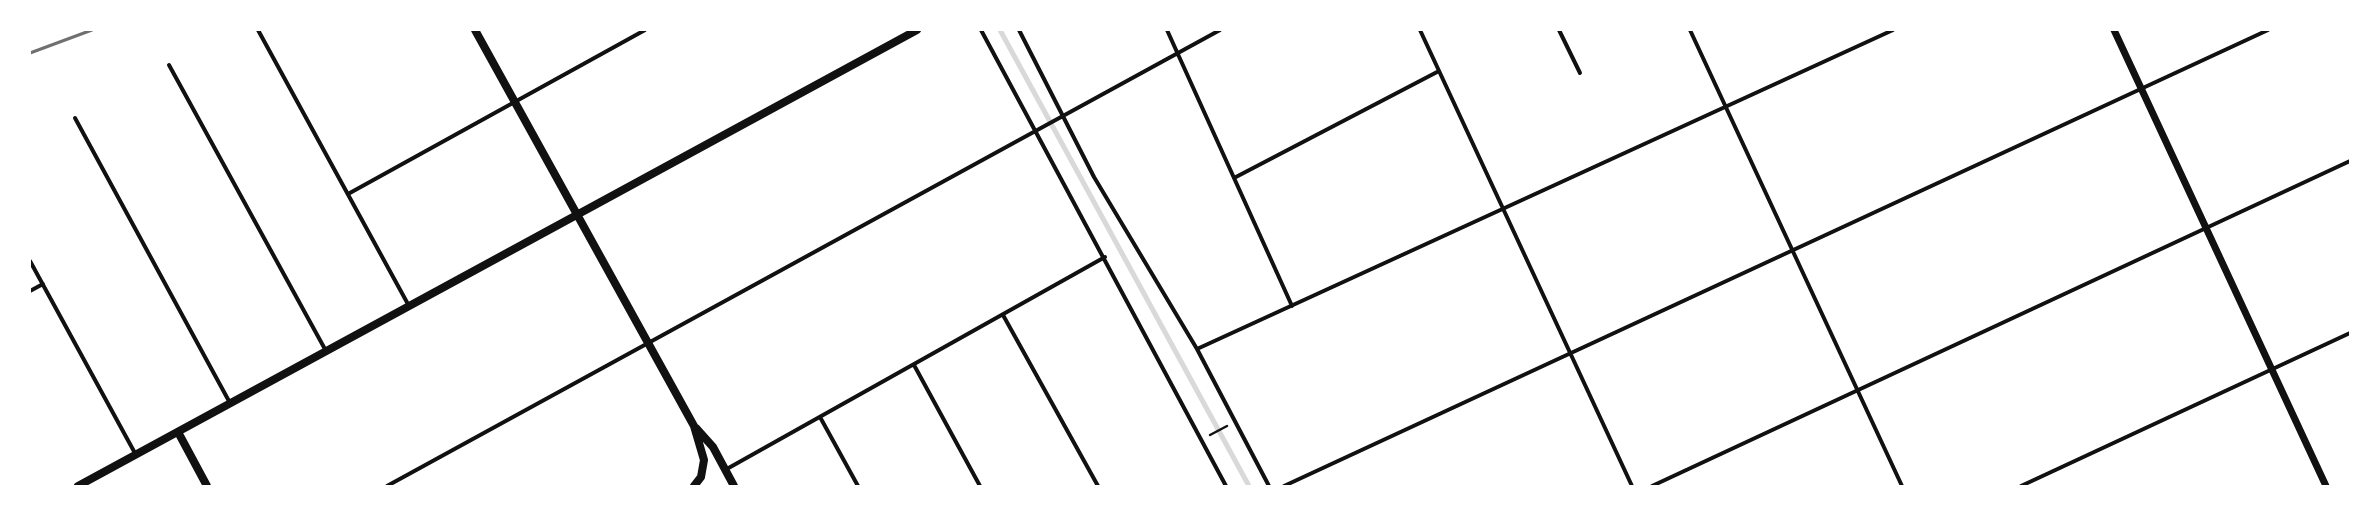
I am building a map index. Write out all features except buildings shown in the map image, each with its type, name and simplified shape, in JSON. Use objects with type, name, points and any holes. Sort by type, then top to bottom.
[{"type":"main road","points":[[474,30],[694,426],[713,447],[734,486]]},
{"type":"main road","points":[[78,486],[917,30]]},
{"type":"main road","points":[[694,426],[704,460],[701,477],[696,486]]},
{"type":"main road","points":[[178,432],[207,486]]},
{"type":"street","points":[[258,30],[409,306]]},
{"type":"street","points":[[348,194],[645,30]]},
{"type":"street","points":[[981,30],[1105,257],[1226,486]]},
{"type":"street","points":[[1019,30],[1034,64],[1063,114],[1101,189],[1197,349],[1234,422],[1269,486]]},
{"type":"street","points":[[1167,30],[1292,306]]},
{"type":"street","points":[[387,486],[1063,114],[1220,30]]},
{"type":"street","points":[[1420,30],[1632,486]]},
{"type":"street","points":[[1559,30],[1580,73]]},
{"type":"street","points":[[1690,30],[1902,486]]},
{"type":"street","points":[[1197,349],[1893,30]]},
{"type":"street","points":[[2114,30],[2326,486]]},
{"type":"street","points":[[1284,486],[2268,30]]},
{"type":"street","points":[[169,65],[326,351]]},
{"type":"street","points":[[1234,178],[1439,71]]},
{"type":"street","points":[[75,118],[230,403]]},
{"type":"street","points":[[1652,486],[2350,160]]},
{"type":"street","points":[[725,470],[1105,257]]},
{"type":"street","points":[[30,261],[136,455]]},
{"type":"street","points":[[30,291],[43,284]]},
{"type":"street","points":[[1003,315],[1098,486]]},
{"type":"street","points":[[2021,486],[2350,333]]},
{"type":"street","points":[[914,364],[980,486]]},
{"type":"street","points":[[820,417],[858,486]]},
{"type":"path","points":[[1202,440],[1234,422]]},
{"type":"waterway","points":[[1000,30],[1249,486]]},
{"type":"railway","points":[[30,53],[92,30]]}]
